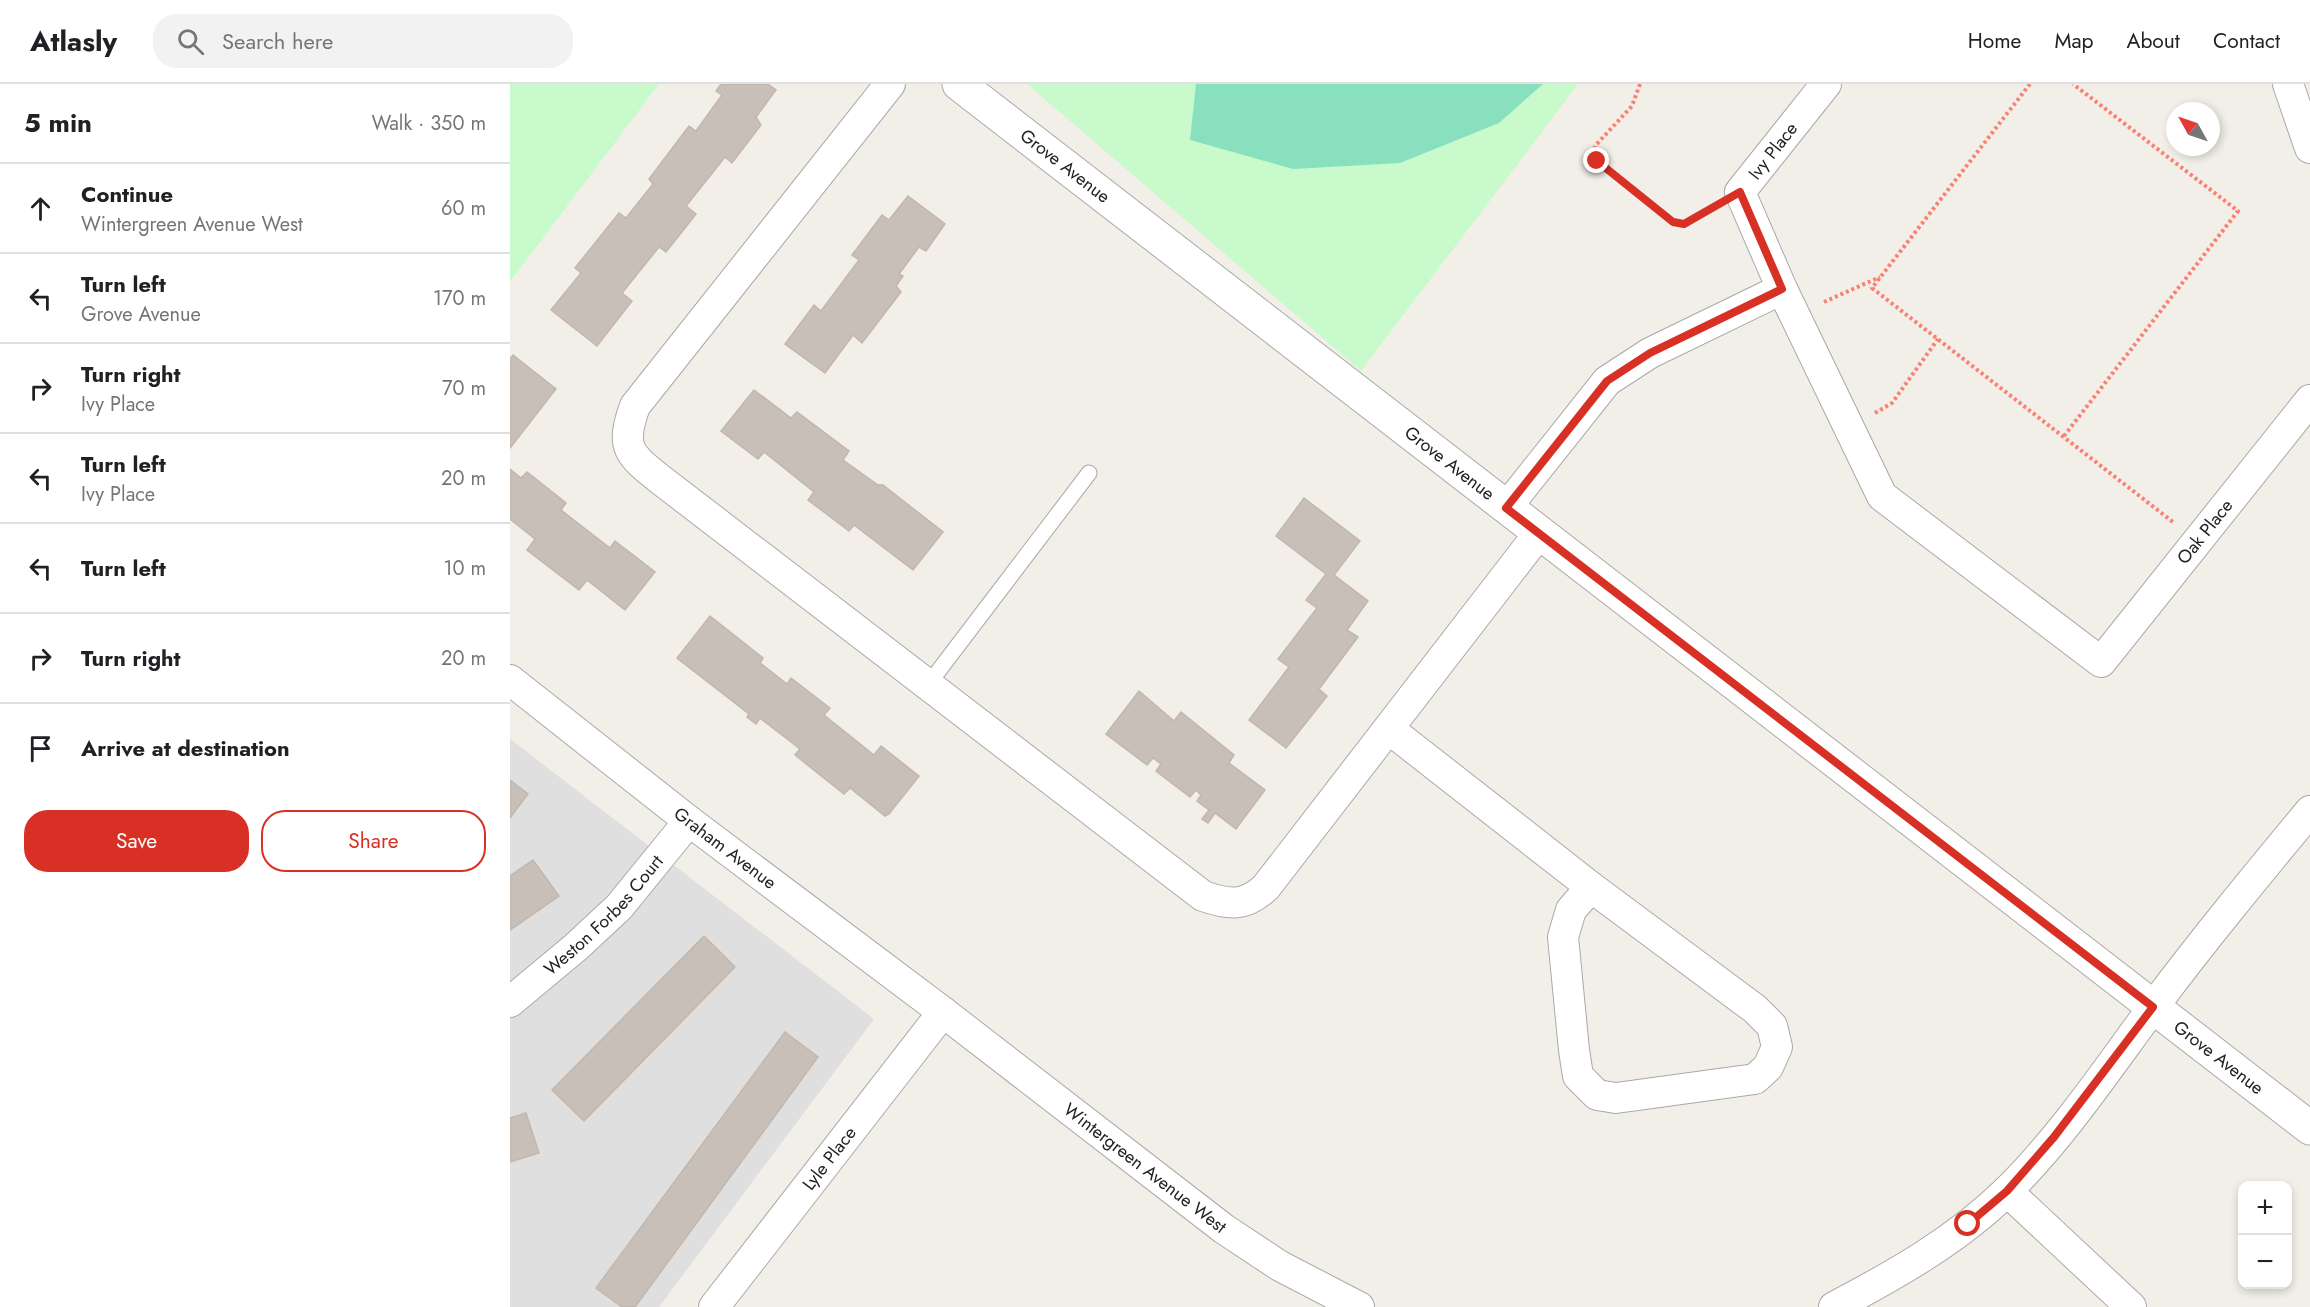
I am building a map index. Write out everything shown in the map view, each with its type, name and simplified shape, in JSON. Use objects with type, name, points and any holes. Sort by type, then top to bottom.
[{"type":"street","points":[[890,84],[635,406],[627,429],[630,450],[644,467],[1203,896],[1223,903],[1254,899],[1266,887],[1540,532]]},
{"type":"street","name":"Grove Avenue","points":[[959,84],[2310,1128]]},
{"type":"street","name":"Ivy Place","points":[[1826,84],[1740,192],[1782,289],[1882,496],[2101,662]]},
{"type":"street","points":[[2288,84],[2310,148]]},
{"type":"street","points":[[1506,508],[1607,381],[1650,353],[1782,289]]},
{"type":"street","name":"Oak Place","points":[[2101,662],[2310,400]]},
{"type":"street","name":"Graham Avenue","points":[[510,680],[689,821],[943,1012]]},
{"type":"street","points":[[1389,729],[1591,887],[1755,1009],[1772,1026],[1777,1047],[1768,1067],[1755,1079],[1616,1098],[1597,1095],[1578,1076],[1563,937],[1570,910],[1591,887]]},
{"type":"street","points":[[1833,1307],[1876,1286],[1925,1256],[2007,1191],[2054,1137],[2191,957],[2310,811]]},
{"type":"street","name":"Weston Forbes Court","points":[[510,1002],[576,947],[619,907],[689,821]]},
{"type":"street","name":"Lyle Place","points":[[714,1307],[943,1012]]},
{"type":"street","name":"Wintergreen Avenue West","points":[[943,1012],[1224,1229],[1280,1266],[1359,1307]]},
{"type":"street","points":[[2007,1191],[2131,1307]]},
{"type":"lane","points":[[927,686],[1089,473]]},
{"type":"path","points":[[1640,84],[1632,106],[1595,146],[1594,154],[1597,161],[1673,222],[1684,224],[1740,192]]},
{"type":"path","points":[[2030,84],[1872,288],[2198,541]]},
{"type":"path","points":[[2064,436],[2238,211],[2073,84]]},
{"type":"path","points":[[1795,315],[1881,277]]},
{"type":"path","points":[[1849,427],[1892,403],[1938,339]]},
{"type":"shaded area","points":[[510,739],[874,1019],[659,1307],[510,1307]]},
{"type":"green space","points":[[510,84],[659,84],[510,282]]},
{"type":"green space","points":[[1027,84],[1578,84],[1361,371]]},
{"type":"green space","points":[[1196,84],[1543,84],[1499,123],[1400,163],[1293,169],[1190,140]]},
{"type":"building","points":[[721,84],[768,84],[776,90],[756,117],[761,125],[732,163],[725,157],[686,206],[696,214],[666,252],[659,247],[622,293],[632,301],[597,346],[551,310],[581,273],[575,268],[619,213],[626,218],[653,184],[649,179],[689,126],[696,131],[722,95],[716,91]]},
{"type":"building","points":[[908,196],[945,224],[926,251],[919,247],[899,274],[903,276],[896,286],[901,292],[862,343],[853,335],[825,373],[785,344],[814,305],[821,311],[859,260],[852,255],[882,215],[889,220]]},
{"type":"building","points":[[513,355],[556,389],[510,448],[510,359]]},
{"type":"building","points":[[754,390],[791,418],[797,412],[849,451],[843,460],[878,485],[883,485],[943,532],[913,570],[854,525],[849,531],[808,500],[814,492],[764,452],[758,459],[721,431]]},
{"type":"building","points":[[510,469],[521,478],[527,472],[566,503],[561,510],[610,548],[615,541],[655,572],[625,610],[587,580],[579,590],[527,550],[535,539],[510,519]]},
{"type":"building","points":[[1304,498],[1360,541],[1334,575],[1368,601],[1347,630],[1358,637],[1319,689],[1327,696],[1286,748],[1249,720],[1289,667],[1278,659],[1317,608],[1306,600],[1326,574],[1276,536]]},
{"type":"building","points":[[710,616],[763,658],[760,663],[787,684],[791,678],[830,708],[824,715],[874,755],[881,746],[919,776],[889,814],[885,816],[850,788],[844,794],[795,755],[800,749],[760,718],[756,724],[747,717],[749,714],[677,658]]},
{"type":"building","points":[[1139,691],[1174,721],[1181,712],[1234,755],[1229,763],[1265,790],[1236,829],[1215,813],[1208,823],[1202,819],[1209,810],[1197,801],[1201,795],[1196,790],[1190,797],[1156,771],[1161,764],[1153,758],[1147,765],[1106,734]]},
{"type":"building","points":[[510,780],[528,794],[510,818]]},
{"type":"building","points":[[533,860],[559,896],[510,930],[510,876]]},
{"type":"building","points":[[704,936],[735,967],[584,1121],[552,1090]]},
{"type":"building","points":[[785,1032],[818,1057],[635,1307],[622,1307],[596,1288]]},
{"type":"building","points":[[526,1113],[539,1153],[510,1162],[510,1118]]},
{"type":"route","points":[[1597,161],[1673,222],[1684,224],[1740,192],[1782,289],[1650,353],[1607,381],[1506,508],[2153,1007],[2054,1137],[2007,1191],[1968,1224]]}]
